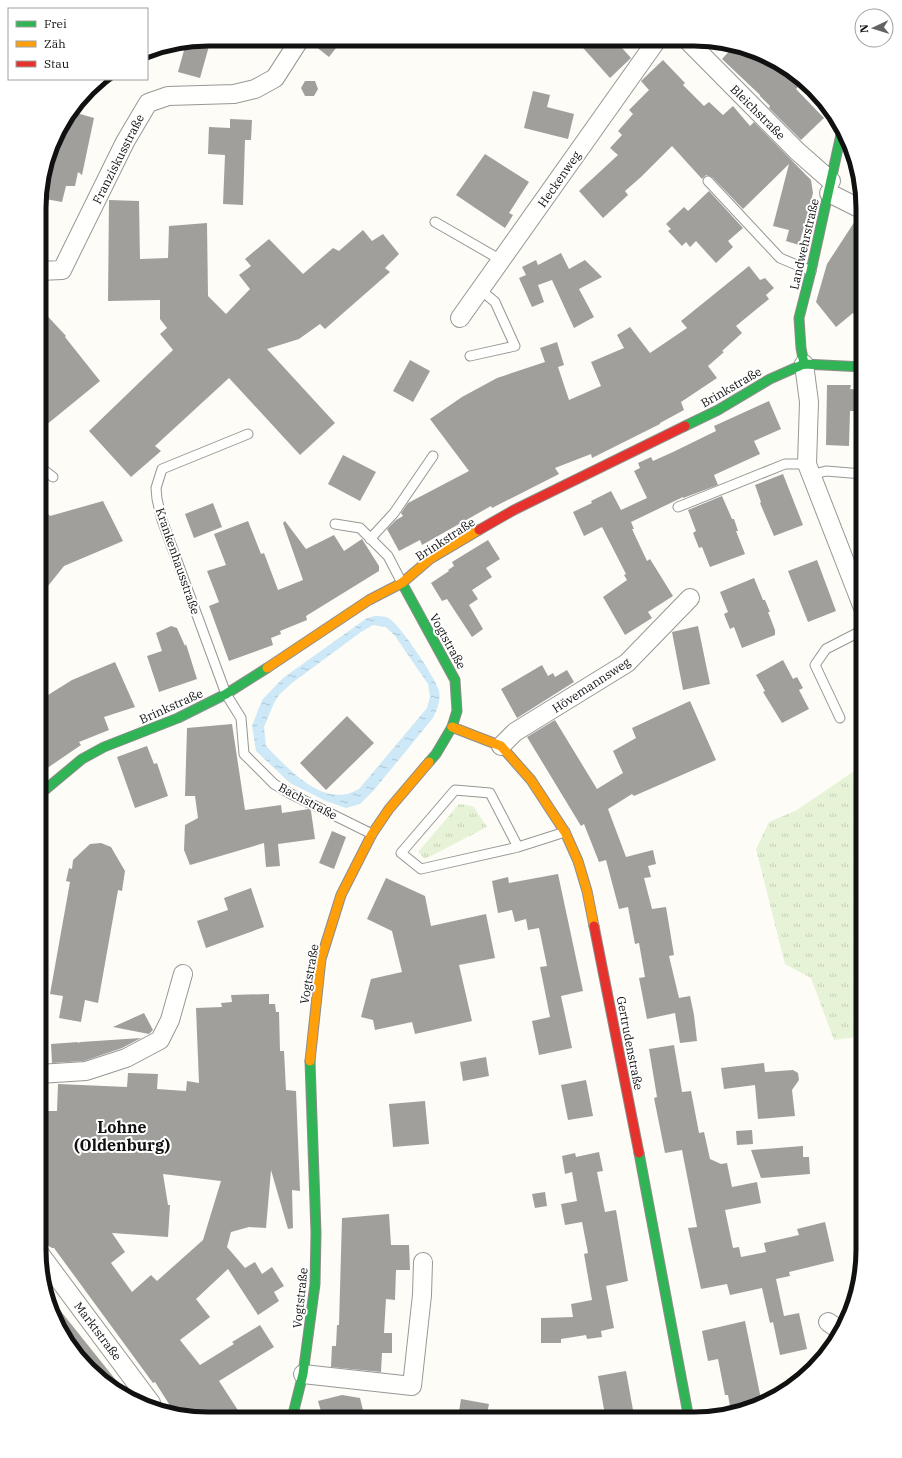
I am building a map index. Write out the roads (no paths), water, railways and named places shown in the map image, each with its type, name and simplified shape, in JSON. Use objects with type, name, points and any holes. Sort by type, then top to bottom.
[{"type":"street","name":"Franziskusstraße","points":[[46,271],[62,270],[125,142],[148,103],[168,96],[234,94],[255,89],[275,78],[296,46]]},
{"type":"street","name":"Heckenweg","points":[[460,318],[653,46]]},
{"type":"street","name":"Bleichstraße","points":[[693,46],[797,151],[830,187],[856,205]]},
{"type":"street","name":"Landwehrstraße","points":[[804,364],[801,348],[799,318],[812,270],[840,138]]},
{"type":"street","name":"Brinkstraße","points":[[46,789],[82,759],[104,747],[178,718],[226,694],[369,600],[402,584],[430,559],[514,510],[718,410],[770,379],[804,364],[856,367]]},
{"type":"street","points":[[804,364],[809,402],[809,470],[856,590]]},
{"type":"street","name":"Vogtstraße","points":[[294,1412],[303,1374],[314,1284],[316,1226],[310,1056],[321,959],[340,895],[372,834],[389,809],[436,754],[452,727],[457,711],[455,680],[402,584]]},
{"type":"street","name":"Hövemannsweg","points":[[501,746],[515,732],[627,663],[690,598]]},
{"type":"street","name":"Gertrudenstraße","points":[[452,727],[501,746],[531,780],[565,832],[578,861],[587,891],[632,1117],[688,1412]]},
{"type":"street","points":[[46,1074],[86,1071],[126,1058],[160,1040],[170,1020],[183,974]]},
{"type":"street","name":"Marktstraße","points":[[46,1262],[147,1400]]},
{"type":"street","points":[[303,1374],[412,1386],[422,1295],[423,1262]]},
{"type":"lane","points":[[708,181],[780,258],[812,270]]},
{"type":"lane","points":[[435,222],[501,260]]},
{"type":"lane","points":[[470,356],[515,346],[495,302],[481,290]]},
{"type":"lane","name":"Krankenhausstraße","points":[[226,694],[162,520],[156,488],[162,469],[248,434]]},
{"type":"lane","points":[[370,539],[394,513],[433,456]]},
{"type":"lane","points":[[678,508],[784,464],[809,470],[856,473]]},
{"type":"lane","points":[[46,472],[53,477]]},
{"type":"lane","points":[[335,524],[360,528],[388,556],[402,584]]},
{"type":"lane","points":[[840,718],[815,665],[826,649],[856,634]]},
{"type":"lane","name":"Bachstraße","points":[[226,694],[241,718],[244,754],[274,784],[290,794],[372,834]]},
{"type":"lane","points":[[518,847],[490,793],[455,790],[401,853],[421,869],[518,847],[565,832]]},
{"type":"water","points":[[375,616],[390,619],[402,632],[432,675],[439,691],[439,702],[433,718],[374,790],[360,804],[346,808],[326,801],[290,783],[256,751],[252,726],[262,700],[283,678],[367,618]],"holes":[[[373,625],[386,627],[395,636],[428,684],[430,697],[427,708],[359,789],[346,794],[333,794],[320,791],[296,775],[266,746],[264,727],[279,695],[292,683],[361,632]]]},
{"type":"district","name":"Lohne (Oldenburg)","points":[[122,1136]]}]
